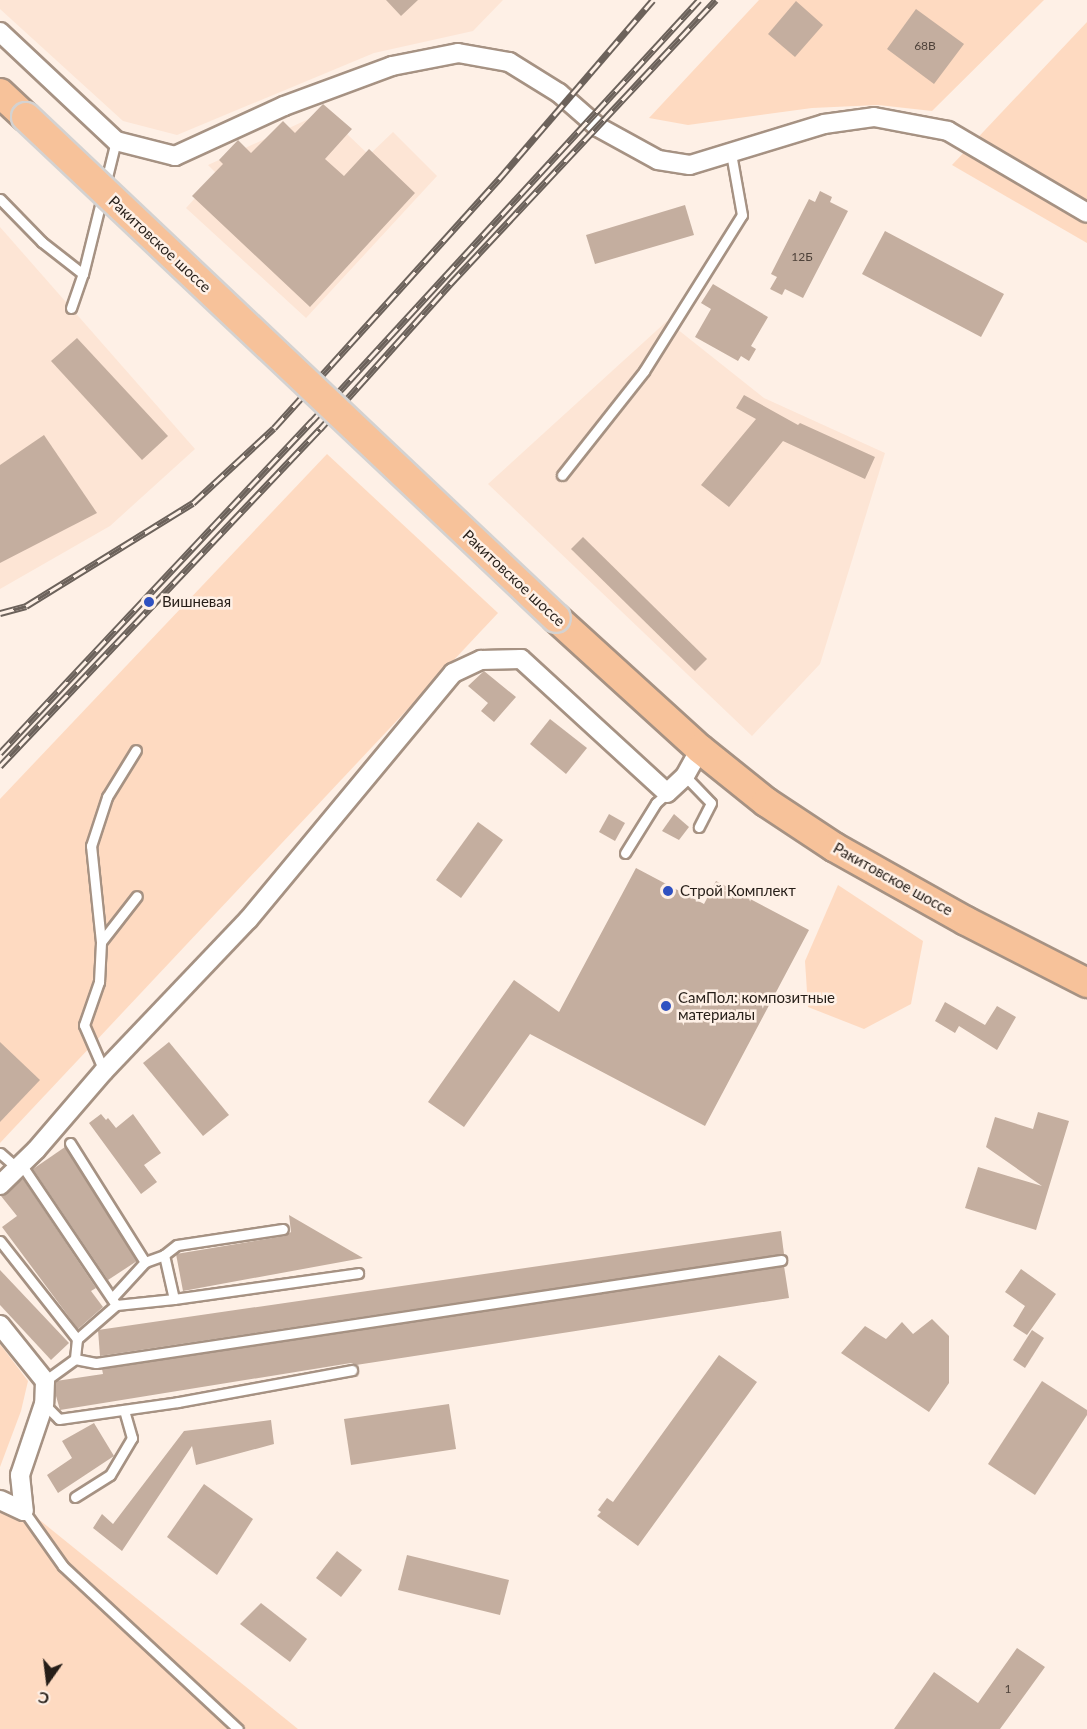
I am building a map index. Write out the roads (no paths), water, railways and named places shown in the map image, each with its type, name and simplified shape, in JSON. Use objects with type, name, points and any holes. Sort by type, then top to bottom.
[{"type":"main road","name":"Ракитовское шоссе","points":[[0,93],[556,618],[700,748],[766,802],[834,847],[966,921],[1087,983]]},
{"type":"street","points":[[0,32],[116,141],[175,156],[284,106],[392,66],[458,52],[509,62],[559,93],[598,127],[658,160],[690,165],[824,124],[874,117],[948,130],[1087,213]]},
{"type":"street","points":[[0,1185],[104,1071],[248,920],[453,673],[481,660],[521,659],[667,793],[685,776],[700,748]]},
{"type":"street","points":[[0,1325],[45,1381],[44,1404],[20,1474],[24,1510],[0,1500]]},
{"type":"lane","points":[[72,308],[83,274],[116,141]]},
{"type":"lane","points":[[562,475],[644,371],[742,215],[731,153]]},
{"type":"lane","points":[[0,199],[42,242],[83,274]]},
{"type":"lane","points":[[104,1071],[84,1025],[99,982],[101,942],[91,846],[107,797],[136,750]]},
{"type":"lane","points":[[685,776],[711,803],[699,827]]},
{"type":"lane","points":[[625,853],[656,803],[667,793]]},
{"type":"lane","points":[[101,942],[137,896]]},
{"type":"lane","points":[[70,1143],[145,1262]]},
{"type":"lane","points":[[0,1153],[19,1166],[114,1302]]},
{"type":"lane","points":[[75,1359],[77,1339],[114,1302],[145,1262],[164,1256],[177,1245],[283,1228]]},
{"type":"lane","points":[[0,1241],[77,1339]]},
{"type":"lane","points":[[164,1256],[174,1299]]},
{"type":"lane","points":[[45,1381],[75,1359],[96,1363],[781,1260]]},
{"type":"lane","points":[[114,1302],[174,1299],[358,1273]]},
{"type":"lane","points":[[44,1404],[59,1419],[124,1410],[352,1370]]},
{"type":"lane","points":[[75,1497],[110,1475],[132,1438],[124,1410]]},
{"type":"lane","points":[[24,1510],[63,1566],[238,1729]]},
{"type":"railway","points":[[0,613],[26,606],[193,503],[274,428],[499,179],[653,0]]},
{"type":"railway","points":[[0,753],[312,421],[699,0]]},
{"type":"railway","points":[[0,766],[320,429],[450,284],[716,0]]},
{"type":"place","name":"Вишневая","points":[[149,602]]},
{"type":"place","name":"Строй Комплект","points":[[668,891]]},
{"type":"place","name":"СамПол: композитные материалы","points":[[666,1006]]}]
